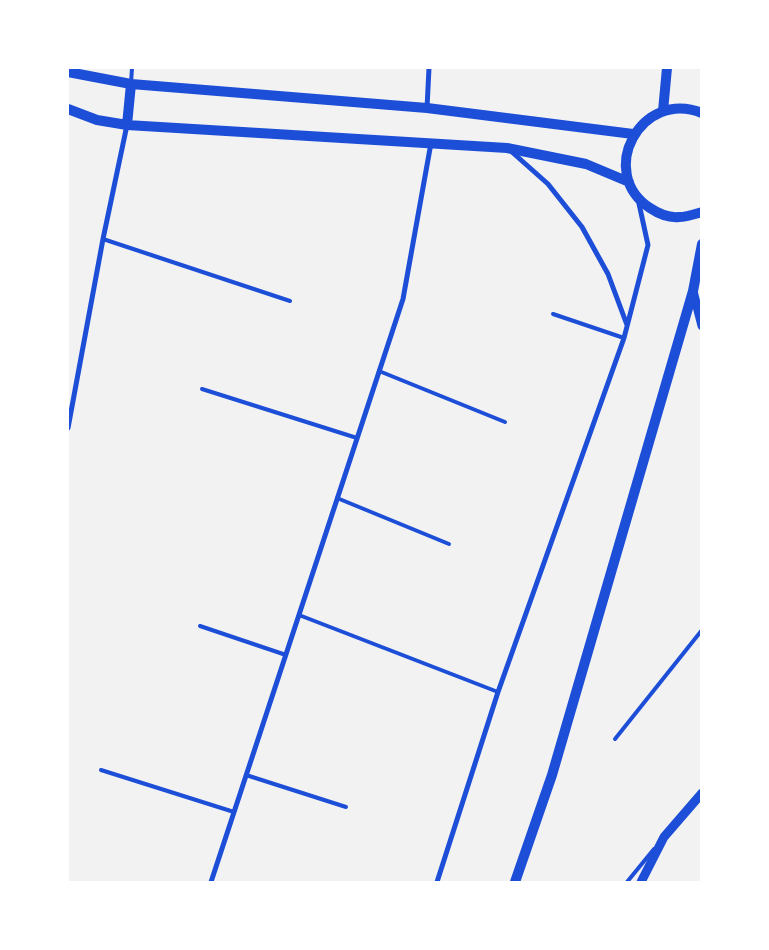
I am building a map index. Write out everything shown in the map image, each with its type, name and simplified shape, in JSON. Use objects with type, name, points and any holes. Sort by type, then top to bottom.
[{"type":"main road","points":[[664,111],[667,68]]},
{"type":"main road","points":[[68,72],[131,84],[427,108],[633,134]]},
{"type":"main road","points":[[127,125],[131,84]]},
{"type":"main road","points":[[702,113],[678,108],[664,111],[644,122],[633,134],[627,150],[626,166],[629,182],[637,196],[656,212],[681,218],[702,212]]},
{"type":"main road","points":[[68,109],[97,120],[127,125],[508,148],[586,164],[629,182]]},
{"type":"main road","points":[[515,882],[552,775],[697,294],[702,244]]},
{"type":"street","points":[[427,108],[430,68]]},
{"type":"street","points":[[68,428],[102,239],[127,125]]},
{"type":"street","points":[[211,882],[403,298],[431,143]]},
{"type":"street","points":[[508,148],[548,184],[582,227],[608,274],[627,325]]},
{"type":"street","points":[[437,882],[498,692],[624,338],[648,245],[637,196]]},
{"type":"street","points":[[697,294],[702,326]]},
{"type":"street","points":[[641,882],[664,837],[702,793]]},
{"type":"lane","points":[[131,84],[132,68]]},
{"type":"lane","points":[[102,239],[290,301]]},
{"type":"lane","points":[[553,314],[624,338]]},
{"type":"lane","points":[[379,371],[506,422]]},
{"type":"lane","points":[[202,389],[357,438]]},
{"type":"lane","points":[[337,498],[449,544]]},
{"type":"lane","points":[[299,615],[498,692]]},
{"type":"lane","points":[[200,626],[286,655]]},
{"type":"lane","points":[[615,740],[702,630]]},
{"type":"lane","points":[[101,770],[234,812]]},
{"type":"lane","points":[[246,775],[346,807]]},
{"type":"lane","points":[[627,882],[664,837]]}]
